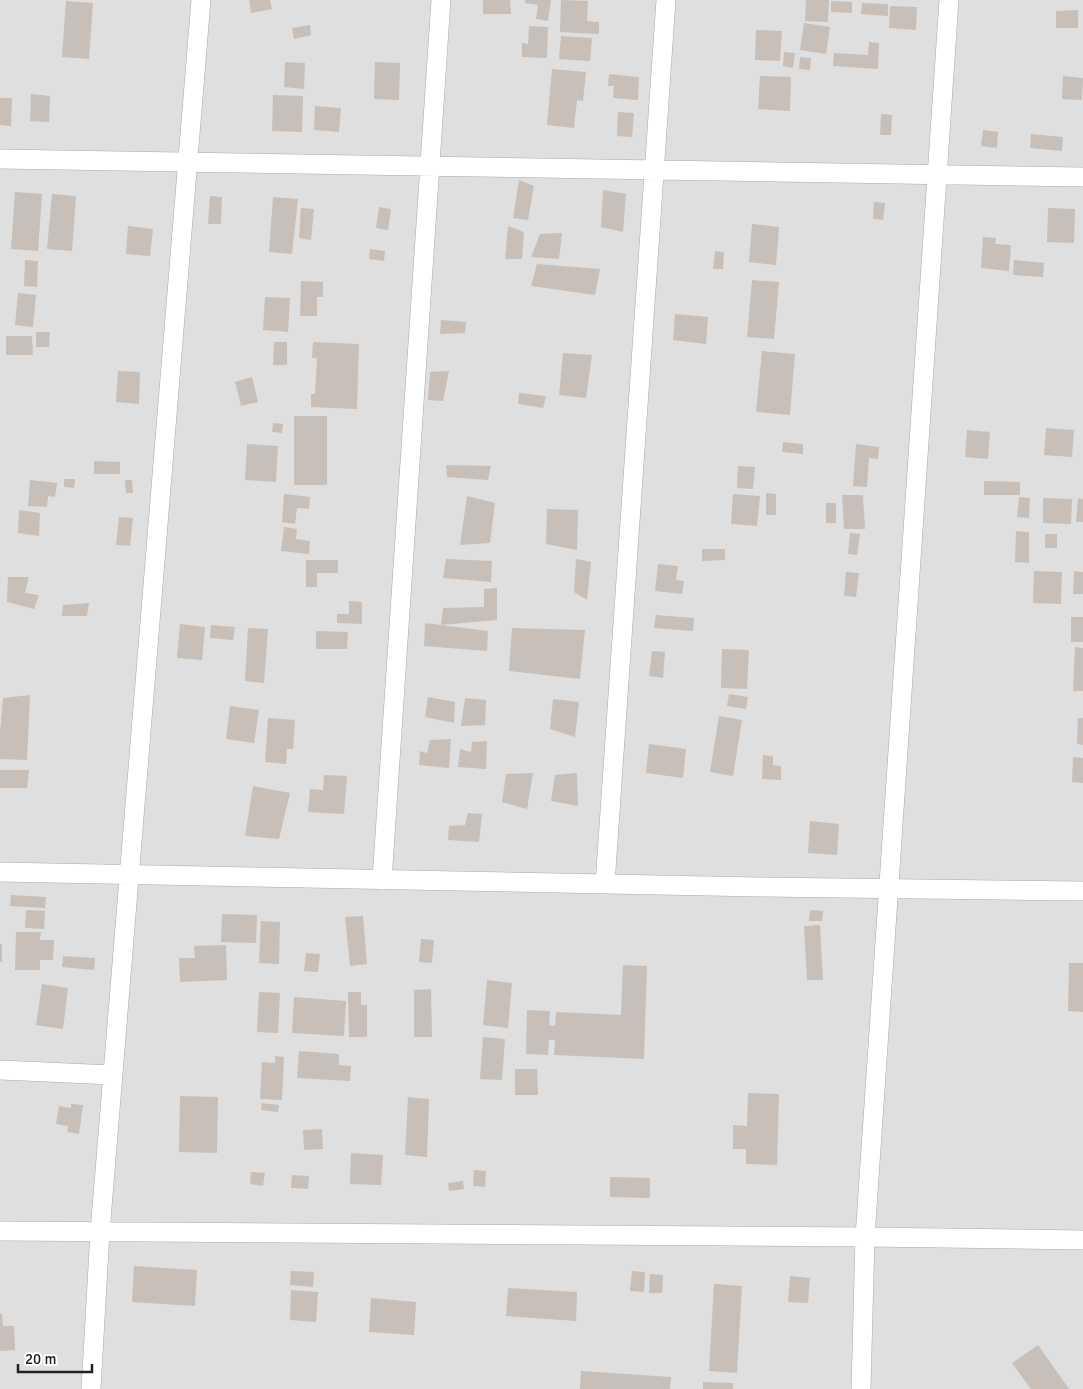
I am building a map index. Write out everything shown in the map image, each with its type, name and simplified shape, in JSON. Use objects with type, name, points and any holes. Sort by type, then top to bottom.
[{"type":"street","points":[[91,1389],[100,1232],[201,0]]},
{"type":"street","points":[[382,880],[441,0]]},
{"type":"street","points":[[605,884],[666,0]]},
{"type":"street","points":[[861,1389],[865,1237],[949,0]]},
{"type":"street","points":[[0,159],[1083,177]]},
{"type":"street","points":[[0,872],[1083,891]]},
{"type":"street","points":[[0,1070],[113,1075]]},
{"type":"street","points":[[0,1232],[1083,1240]]},
{"type":"shaded area","points":[[0,0],[1083,0],[1083,1389],[0,1389]]},
{"type":"building","points":[[249,0],[270,0],[272,9],[251,13]]},
{"type":"building","points":[[483,0],[510,0],[511,14],[483,14]]},
{"type":"building","points":[[525,0],[551,0],[548,21],[536,19],[538,5],[525,3]]},
{"type":"building","points":[[561,0],[588,1],[587,21],[599,22],[599,34],[560,32]]},
{"type":"building","points":[[806,0],[829,0],[828,22],[805,21]]},
{"type":"building","points":[[66,1],[93,3],[89,59],[62,57]]},
{"type":"building","points":[[831,1],[852,2],[852,13],[831,12]]},
{"type":"building","points":[[862,3],[888,4],[888,16],[861,14]]},
{"type":"building","points":[[890,6],[917,7],[916,30],[889,28]]},
{"type":"building","points":[[1078,10],[1078,28],[1056,28],[1056,11]]},
{"type":"building","points":[[804,23],[830,27],[826,54],[800,50]]},
{"type":"building","points":[[310,25],[311,35],[294,39],[292,28]]},
{"type":"building","points":[[529,26],[548,27],[547,58],[522,57],[522,43],[528,44]]},
{"type":"building","points":[[756,30],[782,31],[780,61],[755,60]]},
{"type":"building","points":[[561,36],[592,38],[590,61],[559,59]]},
{"type":"building","points":[[869,42],[879,43],[878,69],[833,66],[834,53],[868,55]]},
{"type":"building","points":[[784,52],[795,53],[793,68],[783,66]]},
{"type":"building","points":[[800,57],[811,58],[810,70],[799,69]]},
{"type":"building","points":[[285,62],[305,63],[304,89],[284,87]]},
{"type":"building","points":[[375,62],[400,63],[399,100],[374,99]]},
{"type":"building","points":[[552,69],[586,72],[583,101],[577,100],[574,128],[547,125]]},
{"type":"building","points":[[609,74],[639,77],[638,100],[613,98],[614,86],[608,86]]},
{"type":"building","points":[[760,76],[791,77],[790,111],[758,109]]},
{"type":"building","points":[[1063,76],[1083,78],[1082,100],[1062,99]]},
{"type":"building","points":[[31,94],[50,96],[49,122],[30,121]]},
{"type":"building","points":[[273,95],[303,96],[302,132],[272,131]]},
{"type":"building","points":[[0,98],[12,98],[11,126],[0,125]]},
{"type":"building","points":[[315,106],[341,108],[339,132],[314,130]]},
{"type":"building","points":[[618,112],[634,113],[632,137],[617,136]]},
{"type":"building","points":[[881,114],[892,115],[891,135],[880,135]]},
{"type":"building","points":[[983,130],[998,132],[997,148],[981,146]]},
{"type":"building","points":[[1031,134],[1063,137],[1062,151],[1030,148]]},
{"type":"building","points":[[519,180],[534,186],[528,220],[513,218]]},
{"type":"building","points":[[603,190],[626,194],[623,232],[601,227]]},
{"type":"building","points":[[15,192],[42,194],[38,251],[11,249]]},
{"type":"building","points":[[52,194],[76,196],[72,251],[47,249]]},
{"type":"building","points":[[210,196],[222,197],[221,224],[208,224]]},
{"type":"building","points":[[273,197],[298,199],[292,254],[269,252]]},
{"type":"building","points":[[874,202],[885,203],[883,220],[873,219]]},
{"type":"building","points":[[379,207],[391,209],[388,230],[376,228]]},
{"type":"building","points":[[301,208],[314,209],[311,240],[299,238]]},
{"type":"building","points":[[1048,208],[1075,209],[1074,243],[1047,242]]},
{"type":"building","points":[[752,224],[779,227],[776,265],[749,262]]},
{"type":"building","points":[[128,226],[153,229],[150,256],[126,254]]},
{"type":"building","points":[[508,226],[524,232],[522,259],[505,259]]},
{"type":"building","points":[[562,233],[559,259],[531,257],[540,234]]},
{"type":"building","points":[[983,237],[996,238],[995,244],[1011,245],[1009,271],[981,268]]},
{"type":"building","points":[[370,249],[385,251],[384,261],[369,259]]},
{"type":"building","points":[[715,251],[724,252],[723,269],[713,269]]},
{"type":"building","points":[[25,260],[38,261],[37,287],[24,286]]},
{"type":"building","points":[[1014,260],[1044,263],[1043,277],[1013,275]]},
{"type":"building","points":[[537,264],[600,269],[595,295],[531,286]]},
{"type":"building","points":[[752,280],[779,282],[774,339],[747,337]]},
{"type":"building","points":[[301,281],[323,282],[323,297],[317,297],[317,316],[300,316]]},
{"type":"building","points":[[18,293],[36,295],[33,327],[15,325]]},
{"type":"building","points":[[265,297],[290,298],[288,332],[263,330]]},
{"type":"building","points":[[675,314],[708,317],[706,344],[673,340]]},
{"type":"building","points":[[441,320],[466,322],[465,333],[440,334]]},
{"type":"building","points":[[36,332],[50,332],[49,347],[36,347]]},
{"type":"building","points":[[6,336],[32,336],[33,355],[6,355]]},
{"type":"building","points":[[274,342],[287,342],[287,365],[273,365]]},
{"type":"building","points":[[313,342],[359,344],[357,409],[311,407],[311,394],[315,394],[317,358],[312,358]]},
{"type":"building","points":[[762,351],[795,354],[790,415],[756,412]]},
{"type":"building","points":[[563,353],[592,355],[586,398],[559,395]]},
{"type":"building","points":[[118,371],[140,372],[139,404],[116,402]]},
{"type":"building","points":[[449,371],[443,401],[428,400],[430,372]]},
{"type":"building","points":[[252,377],[258,402],[241,406],[235,382]]},
{"type":"building","points":[[519,393],[546,396],[543,408],[518,404]]},
{"type":"building","points":[[294,416],[327,416],[327,485],[294,485]]},
{"type":"building","points":[[273,423],[283,424],[282,433],[272,432]]},
{"type":"building","points":[[1046,428],[1074,430],[1072,457],[1044,455]]},
{"type":"building","points":[[967,430],[990,432],[988,459],[965,457]]},
{"type":"building","points":[[783,442],[803,444],[803,454],[782,452]]},
{"type":"building","points":[[247,444],[278,446],[276,482],[245,480]]},
{"type":"building","points":[[856,444],[879,447],[878,459],[869,458],[867,487],[853,486]]},
{"type":"building","points":[[94,461],[120,462],[120,474],[94,474]]},
{"type":"building","points":[[446,465],[491,466],[488,480],[447,477]]},
{"type":"building","points":[[738,466],[755,467],[753,489],[737,488]]},
{"type":"building","points":[[64,479],[75,479],[74,488],[64,487]]},
{"type":"building","points":[[30,480],[57,483],[55,497],[48,496],[47,507],[28,506]]},
{"type":"building","points":[[125,480],[132,480],[133,493],[126,493]]},
{"type":"building","points":[[984,481],[1020,482],[1020,495],[984,495]]},
{"type":"building","points":[[766,493],[776,494],[776,515],[766,515]]},
{"type":"building","points":[[284,494],[310,497],[309,509],[297,508],[295,524],[282,522]]},
{"type":"building","points":[[733,494],[760,496],[757,526],[731,524]]},
{"type":"building","points":[[842,495],[863,495],[865,529],[844,529]]},
{"type":"building","points":[[467,496],[495,503],[490,543],[460,545]]},
{"type":"building","points":[[1019,497],[1030,498],[1029,518],[1017,517]]},
{"type":"building","points":[[1043,498],[1072,499],[1071,524],[1043,523]]},
{"type":"building","points":[[1078,498],[1083,499],[1083,522],[1076,522]]},
{"type":"building","points":[[826,503],[836,503],[836,523],[826,523]]},
{"type":"building","points":[[547,509],[578,510],[577,550],[546,544]]},
{"type":"building","points":[[19,510],[40,513],[39,536],[18,533]]},
{"type":"building","points":[[119,517],[133,518],[130,546],[116,545]]},
{"type":"building","points":[[284,527],[297,529],[296,539],[310,541],[309,554],[281,551]]},
{"type":"building","points":[[1016,531],[1029,532],[1029,563],[1015,562]]},
{"type":"building","points":[[850,533],[860,534],[857,555],[848,554]]},
{"type":"building","points":[[1045,534],[1057,534],[1057,548],[1045,548]]},
{"type":"building","points":[[702,549],[725,549],[725,560],[702,561]]},
{"type":"building","points":[[446,559],[492,561],[491,582],[443,578]]},
{"type":"building","points":[[576,559],[591,562],[587,600],[574,592]]},
{"type":"building","points":[[306,560],[338,560],[338,573],[317,573],[317,587],[306,587]]},
{"type":"building","points":[[658,564],[678,566],[676,580],[684,581],[682,594],[655,591]]},
{"type":"building","points":[[1034,571],[1062,572],[1061,604],[1033,603]]},
{"type":"building","points":[[1074,571],[1083,572],[1083,594],[1073,594]]},
{"type":"building","points":[[846,572],[859,573],[856,597],[844,596]]},
{"type":"building","points":[[8,577],[29,577],[25,593],[39,595],[34,609],[7,602]]},
{"type":"building","points":[[497,588],[497,620],[441,625],[443,608],[484,607],[484,589]]},
{"type":"building","points":[[349,601],[362,602],[362,624],[337,623],[337,614],[349,614]]},
{"type":"building","points":[[89,603],[87,616],[62,616],[63,605]]},
{"type":"building","points":[[656,615],[694,618],[693,631],[654,628]]},
{"type":"building","points":[[1071,617],[1083,617],[1083,642],[1071,642]]},
{"type":"building","points":[[425,623],[488,631],[487,651],[424,646]]},
{"type":"building","points":[[180,624],[205,627],[202,660],[177,658]]},
{"type":"building","points":[[211,625],[235,627],[233,640],[210,638]]},
{"type":"building","points":[[248,628],[268,629],[264,683],[245,681]]},
{"type":"building","points":[[512,628],[585,630],[580,679],[509,671]]},
{"type":"building","points":[[316,631],[348,632],[347,649],[316,649]]},
{"type":"building","points":[[1075,647],[1083,648],[1083,691],[1073,691]]},
{"type":"building","points":[[722,649],[749,650],[747,689],[721,688]]},
{"type":"building","points":[[652,651],[665,652],[663,678],[649,676]]},
{"type":"building","points":[[729,694],[748,697],[746,709],[727,706]]},
{"type":"building","points":[[30,695],[27,760],[0,759],[3,698]]},
{"type":"building","points":[[428,697],[455,702],[454,723],[425,717]]},
{"type":"building","points":[[465,698],[486,700],[485,725],[461,726]]},
{"type":"building","points":[[553,699],[579,702],[575,737],[550,729]]},
{"type":"building","points":[[230,706],[259,710],[254,743],[226,739]]},
{"type":"building","points":[[719,716],[742,720],[733,776],[710,772]]},
{"type":"building","points":[[268,718],[295,720],[293,749],[287,749],[286,764],[265,762]]},
{"type":"building","points":[[1078,718],[1083,718],[1083,745],[1077,744]]},
{"type":"building","points":[[451,739],[449,768],[419,765],[420,751],[427,753],[430,740]]},
{"type":"building","points":[[487,741],[486,769],[458,767],[460,749],[471,752],[472,742]]},
{"type":"building","points":[[649,744],[686,749],[683,778],[646,773]]},
{"type":"building","points":[[763,755],[773,756],[773,765],[781,766],[781,780],[762,779]]},
{"type":"building","points":[[1073,757],[1083,758],[1083,783],[1072,782]]},
{"type":"building","points":[[0,770],[29,770],[27,788],[0,788]]},
{"type":"building","points":[[533,773],[527,809],[502,802],[506,774]]},
{"type":"building","points":[[577,773],[578,806],[551,801],[555,775]]},
{"type":"building","points":[[324,775],[347,776],[344,814],[308,812],[310,789],[323,790]]},
{"type":"building","points":[[253,786],[290,793],[279,839],[245,836]]},
{"type":"building","points":[[468,813],[482,814],[479,842],[448,840],[449,826],[465,825]]},
{"type":"building","points":[[810,821],[839,824],[837,855],[808,853]]},
{"type":"building","points":[[11,895],[46,897],[45,908],[10,906]]},
{"type":"building","points":[[26,910],[45,911],[44,929],[25,928]]},
{"type":"building","points":[[810,910],[823,911],[822,921],[809,921]]},
{"type":"building","points":[[222,914],[257,915],[256,943],[221,942]]},
{"type":"building","points":[[363,916],[367,964],[350,966],[345,917]]},
{"type":"building","points":[[261,921],[280,922],[279,964],[259,963]]},
{"type":"building","points":[[820,925],[823,980],[807,980],[804,926]]},
{"type":"building","points":[[16,932],[41,932],[40,940],[54,940],[53,960],[40,960],[40,970],[15,970]]},
{"type":"building","points":[[421,939],[434,940],[432,963],[419,962]]},
{"type":"building","points":[[0,944],[2,944],[2,962],[0,962]]},
{"type":"building","points":[[226,945],[227,980],[180,982],[179,958],[195,958],[194,946]]},
{"type":"building","points":[[306,953],[320,954],[318,972],[304,971]]},
{"type":"building","points":[[63,956],[95,958],[94,970],[62,967]]},
{"type":"building","points":[[1069,963],[1083,963],[1083,1012],[1068,1011]]},
{"type":"building","points":[[623,965],[647,966],[644,1059],[554,1055],[555,1040],[549,1040],[548,1055],[526,1054],[527,1010],[550,1011],[549,1025],[555,1026],[556,1012],[621,1015]]},
{"type":"building","points":[[487,980],[512,983],[508,1028],[483,1025]]},
{"type":"building","points":[[42,984],[68,988],[63,1029],[36,1025]]},
{"type":"building","points":[[431,989],[432,1037],[414,1037],[414,990]]},
{"type":"building","points":[[259,992],[280,993],[278,1033],[257,1032]]},
{"type":"building","points":[[348,992],[361,992],[361,1005],[367,1005],[367,1037],[349,1037]]},
{"type":"building","points":[[294,997],[346,1001],[344,1036],[292,1033]]},
{"type":"building","points":[[483,1037],[505,1039],[502,1080],[480,1079]]},
{"type":"building","points":[[299,1051],[339,1054],[339,1065],[351,1066],[350,1081],[297,1078]]},
{"type":"building","points":[[275,1056],[284,1057],[282,1100],[260,1099],[262,1062],[275,1063]]},
{"type":"building","points":[[515,1069],[537,1069],[538,1095],[515,1095]]},
{"type":"building","points":[[748,1093],[779,1094],[777,1165],[746,1164],[746,1149],[733,1149],[733,1125],[747,1126]]},
{"type":"building","points":[[180,1096],[218,1097],[217,1153],[179,1152]]},
{"type":"building","points":[[408,1097],[429,1099],[427,1157],[405,1155]]},
{"type":"building","points":[[262,1103],[279,1105],[278,1112],[261,1110]]},
{"type":"building","points":[[71,1104],[83,1105],[79,1134],[67,1132],[68,1126],[56,1124],[59,1106],[71,1108]]},
{"type":"building","points":[[322,1129],[323,1149],[304,1150],[303,1130]]},
{"type":"building","points":[[351,1153],[383,1155],[381,1185],[350,1184]]},
{"type":"building","points":[[474,1170],[486,1171],[485,1187],[473,1186]]},
{"type":"building","points":[[251,1172],[265,1173],[263,1186],[250,1184]]},
{"type":"building","points":[[292,1175],[309,1176],[308,1189],[291,1188]]},
{"type":"building","points":[[610,1177],[650,1178],[650,1198],[610,1197]]},
{"type":"building","points":[[463,1181],[464,1189],[449,1191],[448,1183]]},
{"type":"building","points":[[134,1266],[197,1270],[195,1306],[132,1302]]},
{"type":"building","points":[[291,1271],[314,1272],[313,1287],[290,1285]]},
{"type":"building","points":[[632,1271],[645,1272],[644,1292],[630,1291]]},
{"type":"building","points":[[650,1274],[663,1275],[662,1293],[649,1293]]},
{"type":"building","points":[[790,1276],[810,1278],[808,1303],[788,1302]]},
{"type":"building","points":[[714,1284],[742,1286],[737,1373],[709,1371]]},
{"type":"building","points":[[508,1288],[577,1292],[576,1321],[506,1316]]},
{"type":"building","points":[[291,1290],[318,1292],[316,1322],[290,1320]]},
{"type":"building","points":[[371,1298],[416,1302],[414,1335],[369,1332]]},
{"type":"building","points":[[0,1314],[2,1314],[3,1326],[14,1326],[15,1350],[0,1351]]},
{"type":"building","points":[[1038,1345],[1069,1389],[1031,1389],[1012,1363]]},
{"type":"building","points":[[581,1371],[671,1377],[670,1389],[580,1389]]},
{"type":"building","points":[[703,1382],[733,1383],[733,1389],[703,1389]]}]
